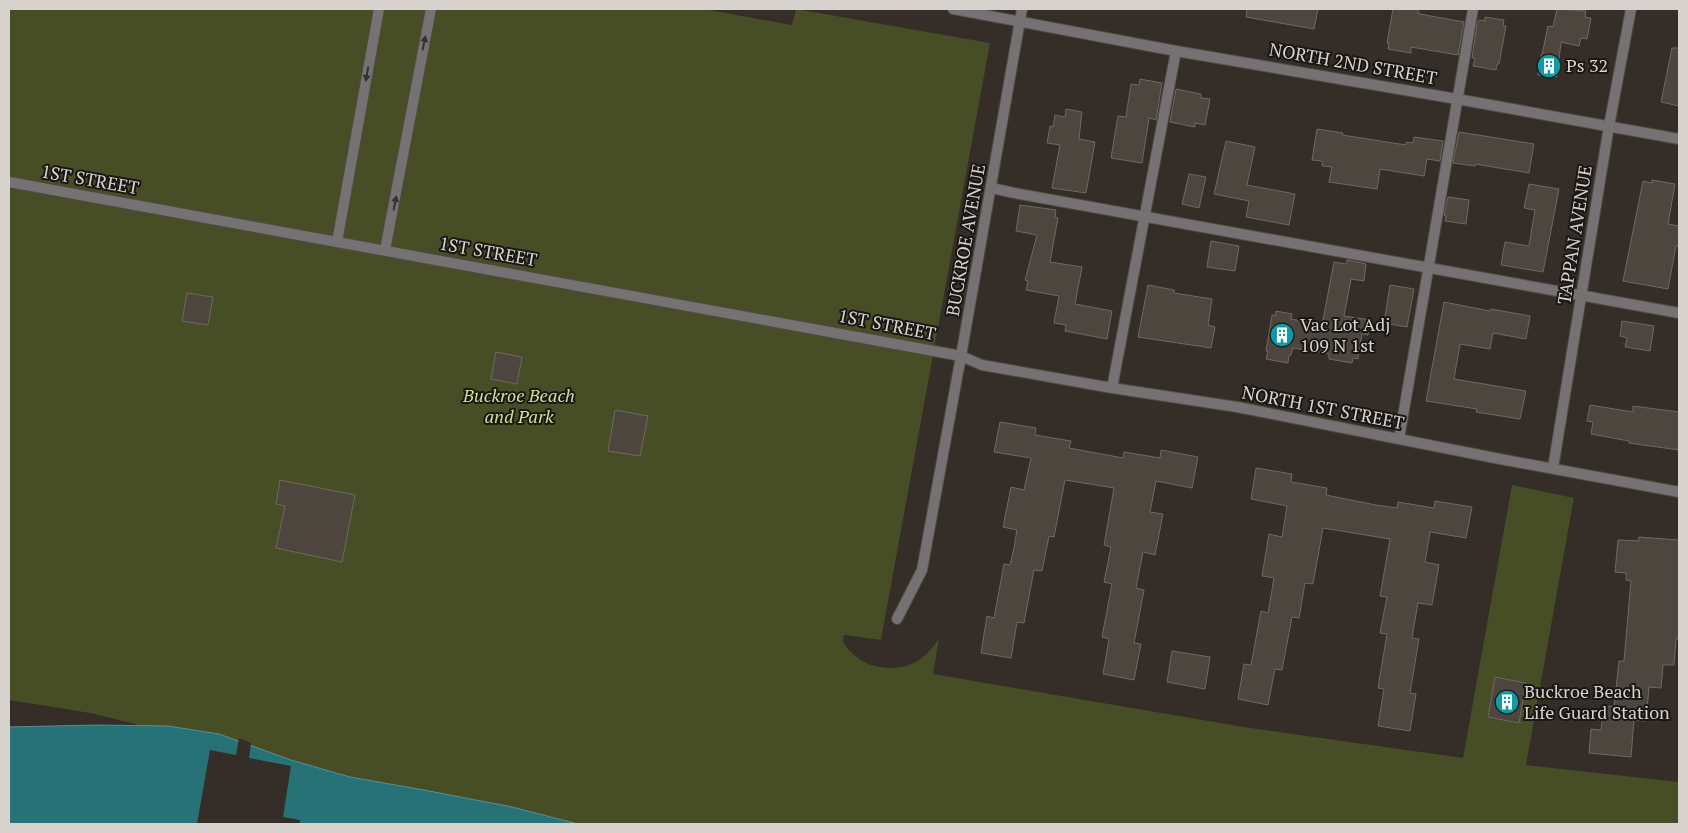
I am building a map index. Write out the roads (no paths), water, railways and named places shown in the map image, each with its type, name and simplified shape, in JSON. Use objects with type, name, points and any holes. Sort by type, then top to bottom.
[{"type":"street","points":[[337,242],[378,9]]},
{"type":"street","points":[[384,250],[431,9]]},
{"type":"street","name":"NORTH 2ND STREET","points":[[953,9],[1176,51],[1679,139]]},
{"type":"street","name":"BUCKROE AVENUE","points":[[898,618],[922,570],[992,188],[1022,9]]},
{"type":"street","points":[[1399,439],[1473,9]]},
{"type":"street","name":"TAPPAN AVENUE","points":[[1553,468],[1609,126],[1631,9]]},
{"type":"street","points":[[1112,388],[1176,51]]},
{"type":"street","name":"1ST STREET","points":[[9,182],[962,356]]},
{"type":"street","points":[[992,188],[1679,313]]},
{"type":"street","name":"NORTH 1ST STREET","points":[[962,356],[982,365],[1236,407],[1679,492]]},
{"type":"water","points":[[168,726],[219,734],[291,760],[350,777],[512,807],[578,824],[9,824],[9,727]]},
{"type":"place","name":"Ps 32","points":[[1549,66]]},
{"type":"place","name":"Vac Lot Adj 109 N 1st","points":[[1282,335]]},
{"type":"place","name":"Buckroe Beach Life Guard Station","points":[[1507,702]]},
{"type":"park label","name":"Buckroe Beach and Park","points":[[519,406]]}]
